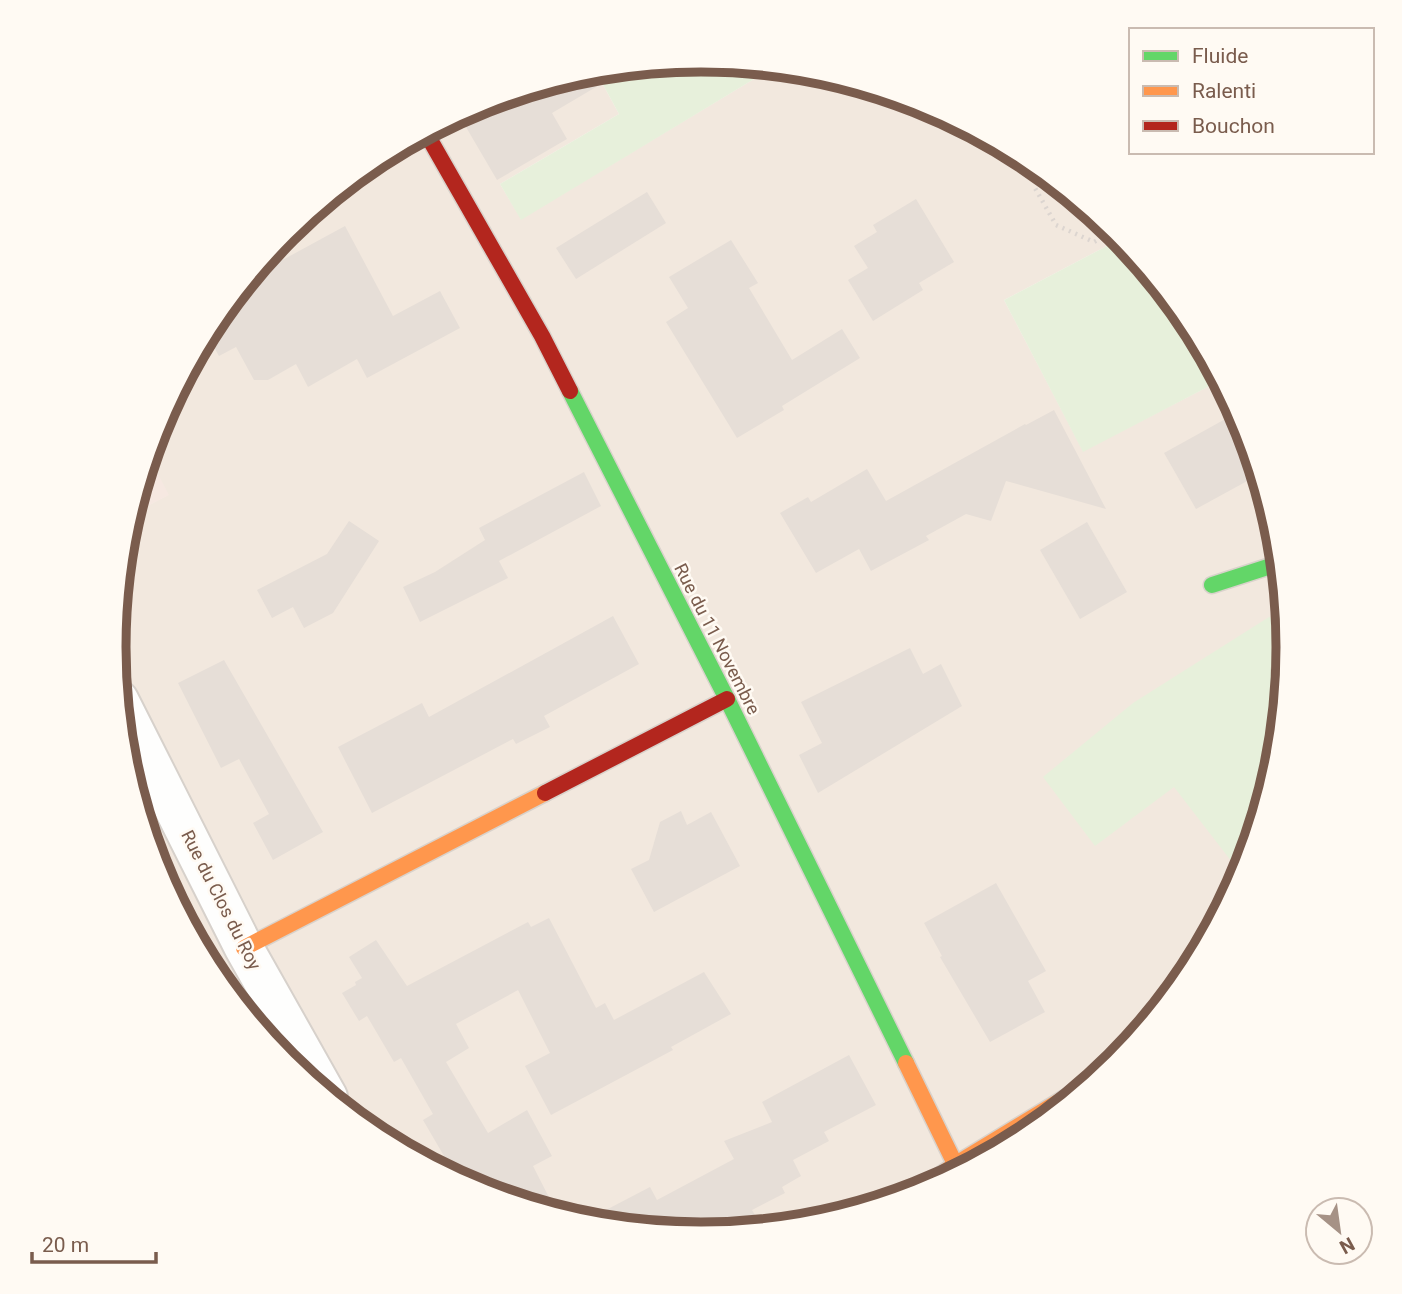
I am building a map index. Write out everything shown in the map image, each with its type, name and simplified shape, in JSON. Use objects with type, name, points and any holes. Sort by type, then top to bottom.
[{"type":"street","name":"Rue du 11 Novembre","points":[[430,140],[542,336],[727,699],[955,1163]]},
{"type":"street","points":[[1212,585],[1270,566]]},
{"type":"street","points":[[244,948],[727,699]]},
{"type":"street","name":"Rue du Clos du Roy","points":[[131,725],[244,948],[314,1072]]},
{"type":"path","points":[[1037,180],[1035,188],[1056,225],[1094,242],[1104,237]]},
{"type":"shaded area","points":[[760,75],[813,83],[886,102],[955,131],[1021,169],[1051,191],[1111,244],[1004,300],[1083,451],[1212,384],[1246,462],[1257,498],[1271,572],[1275,609],[1275,685],[1257,796],[1246,832],[1217,901],[1179,967],[1157,997],[1108,1054],[1080,1079],[1021,1125],[989,1145],[955,1163],[886,1192],[850,1203],[776,1217],[739,1221],[663,1221],[552,1203],[516,1192],[447,1163],[381,1125],[351,1103],[294,1054],[269,1026],[223,967],[203,935],[185,901],[156,832],[145,796],[131,722],[127,685],[127,609],[143,508],[168,495],[154,468],[185,393],[203,359],[245,297],[294,240],[381,169],[447,131],[516,102],[601,81],[619,114],[500,184],[521,219]]},
{"type":"shaded area","points":[[154,467],[169,495],[143,508]]},
{"type":"green space","points":[[663,73],[760,75],[521,220],[500,184],[619,114],[601,81]]},
{"type":"green space","points":[[1111,244],[1179,327],[1212,384],[1083,452],[1004,300]]},
{"type":"green space","points":[[1269,617],[1275,620],[1275,685],[1265,759],[1257,796],[1233,864],[1174,787],[1095,846],[1043,777],[1133,703]]},
{"type":"building","points":[[608,80],[552,113],[567,139],[497,180],[464,124],[516,102],[552,91]]},
{"type":"building","points":[[647,192],[666,223],[576,279],[556,248]]},
{"type":"building","points":[[916,199],[954,262],[919,283],[923,290],[873,321],[848,280],[868,268],[854,246],[877,232],[873,225]]},
{"type":"building","points":[[345,226],[393,316],[440,291],[460,328],[367,378],[357,359],[308,387],[296,364],[268,380],[254,380],[236,347],[219,356],[212,344],[245,297],[276,261],[277,263]]},
{"type":"building","points":[[731,240],[758,283],[749,288],[792,360],[842,329],[860,358],[782,406],[784,410],[737,438],[666,322],[688,308],[669,277]]},
{"type":"building","points":[[1054,410],[1106,509],[1006,481],[991,521],[966,514],[926,536],[929,540],[871,571],[859,549],[816,573],[780,513],[808,497],[811,502],[867,469],[886,501]]},
{"type":"building","points":[[1228,418],[1251,479],[1196,509],[1164,453]]},
{"type":"building","points":[[584,472],[601,506],[499,561],[508,578],[420,622],[403,587],[435,572],[485,540],[479,528]]},
{"type":"building","points":[[349,521],[379,541],[333,613],[304,628],[293,607],[272,618],[257,590],[327,554]]},
{"type":"building","points":[[1087,522],[1127,592],[1080,619],[1040,550]]},
{"type":"building","points":[[613,616],[639,664],[544,716],[550,727],[516,744],[513,739],[372,813],[338,747],[422,703],[429,717]]},
{"type":"building","points":[[910,648],[923,674],[941,664],[962,706],[818,793],[799,755],[822,743],[801,702]]},
{"type":"building","points":[[224,660],[323,832],[273,860],[253,823],[269,814],[239,759],[221,768],[178,683]]},
{"type":"building","points":[[681,811],[687,825],[711,812],[740,866],[654,912],[631,869],[649,860],[660,822]]},
{"type":"building","points":[[996,883],[1046,971],[1028,981],[1045,1012],[990,1042],[940,957],[942,956],[924,923]]},
{"type":"building","points":[[549,918],[596,1008],[605,1003],[614,1020],[704,972],[731,1014],[671,1047],[673,1050],[551,1115],[525,1066],[550,1053],[518,990],[456,1024],[469,1048],[446,1062],[488,1133],[527,1110],[552,1156],[533,1166],[552,1203],[516,1192],[448,1164],[423,1120],[433,1114],[401,1058],[394,1062],[367,1016],[359,1021],[342,993],[362,978],[349,957],[376,940],[407,986],[528,922],[531,927]]},
{"type":"building","points":[[849,1055],[876,1105],[824,1132],[829,1141],[793,1160],[801,1176],[782,1187],[785,1193],[752,1210],[755,1215],[750,1220],[663,1221],[600,1213],[650,1187],[657,1200],[734,1159],[724,1141],[772,1122],[762,1102]]},
{"type":"traffic: fast","points":[[570,391],[727,699],[906,1063]]},
{"type":"traffic: fast","points":[[1212,585],[1270,566]]},
{"type":"traffic: slow","points":[[244,948],[545,793]]},
{"type":"traffic: slow","points":[[906,1063],[955,1163]]},
{"type":"traffic: slow","points":[[976,1152],[1025,1122]]},
{"type":"traffic: jam","points":[[430,140],[542,336],[570,391]]},
{"type":"traffic: jam","points":[[545,793],[727,699]]}]
